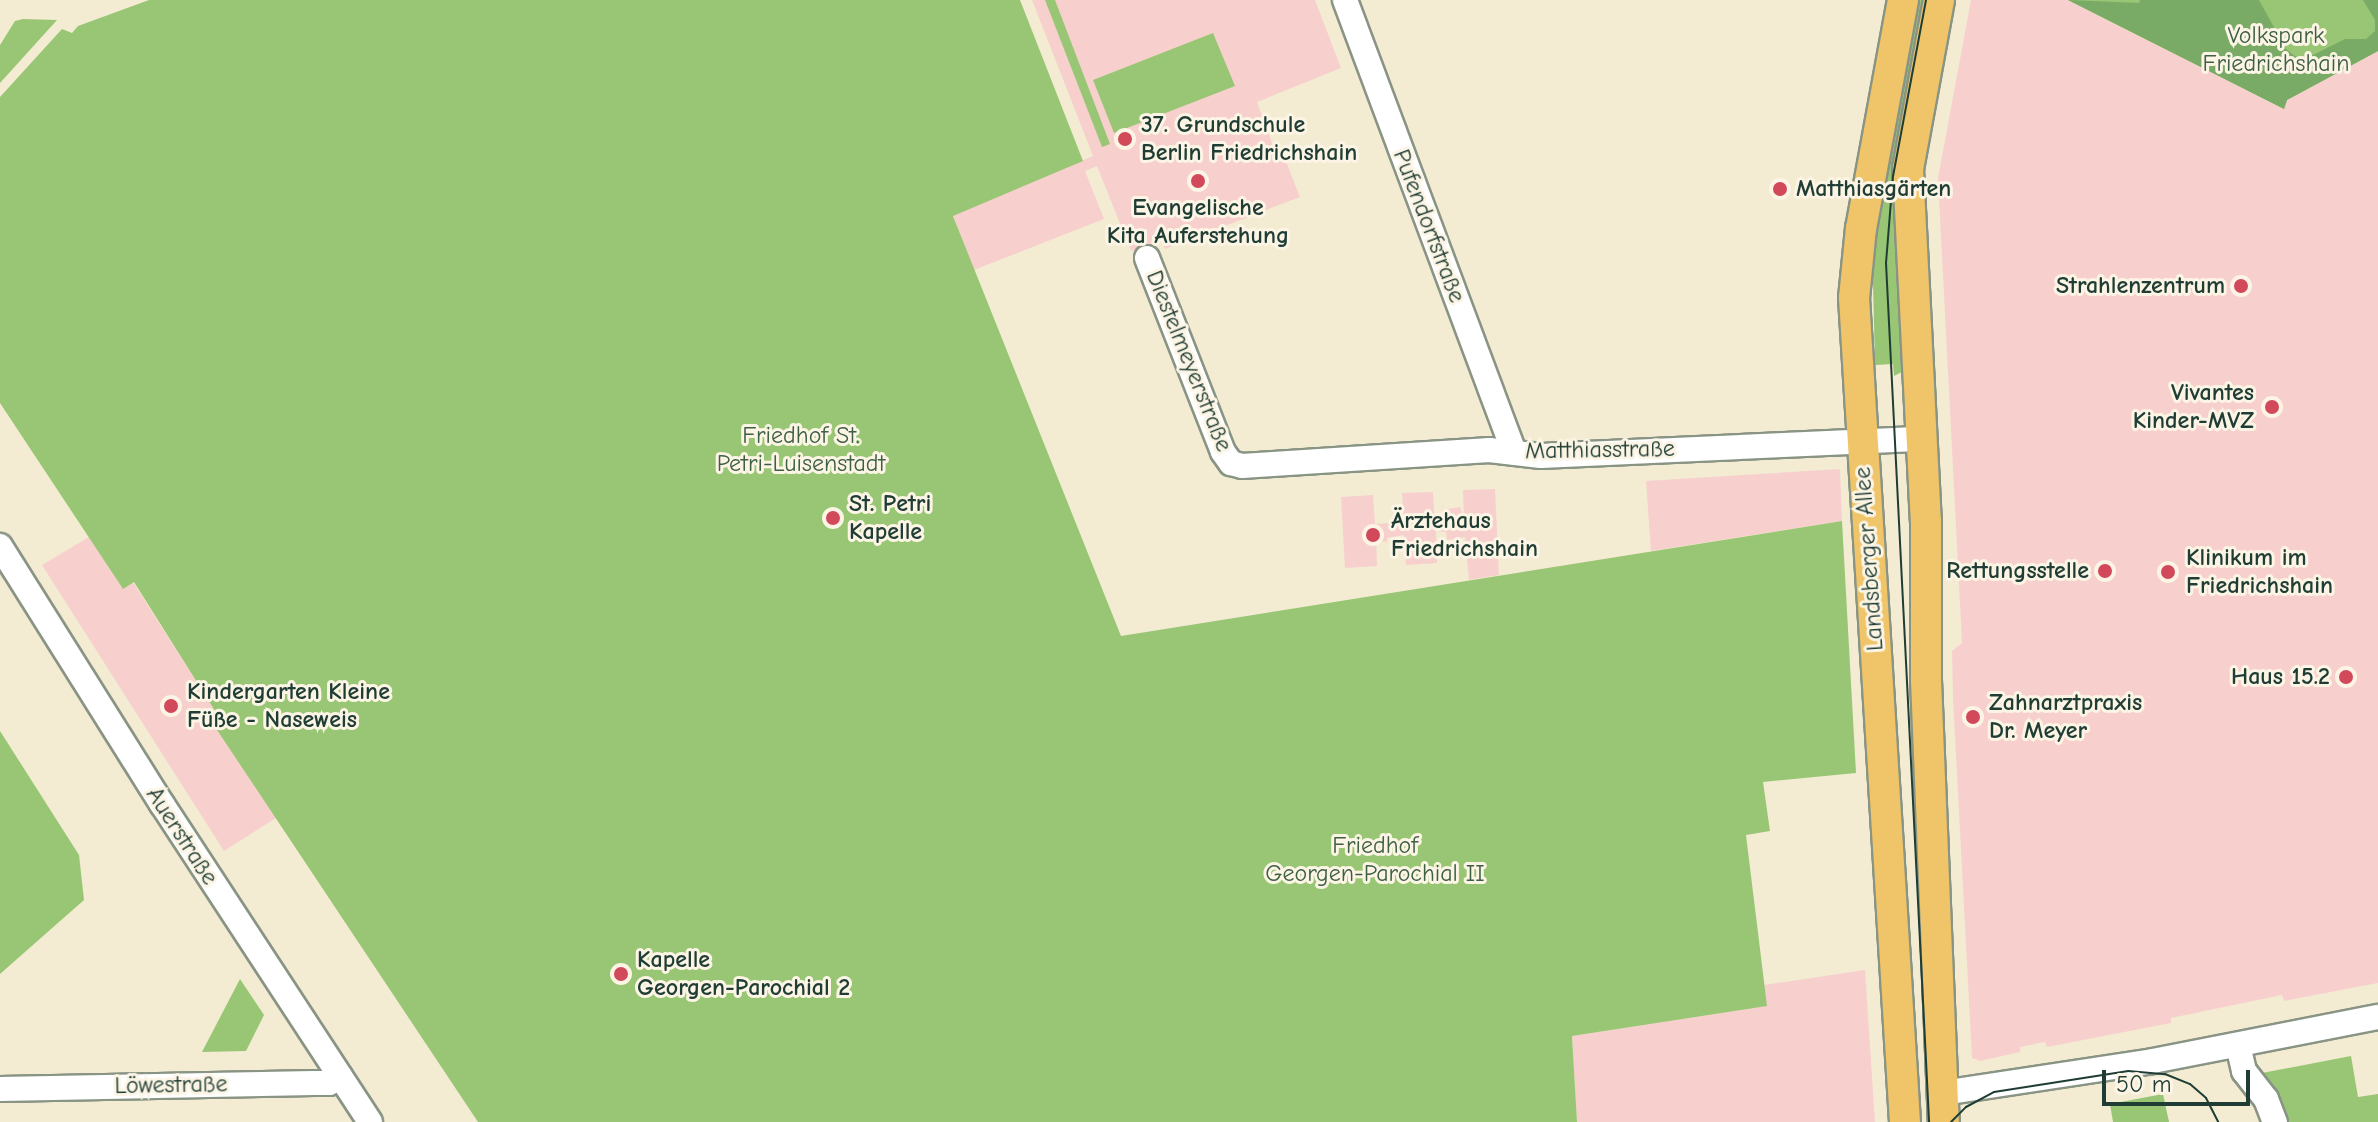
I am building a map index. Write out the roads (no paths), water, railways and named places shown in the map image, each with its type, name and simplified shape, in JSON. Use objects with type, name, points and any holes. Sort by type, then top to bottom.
[{"type":"main road","name":"Landsberger Allee","points":[[1903,0],[1854,298],[1905,1122]]},
{"type":"main road","points":[[1939,0],[1908,169],[1926,521],[1926,680],[1943,1108]]},
{"type":"street","name":"Pufendorfstraße","points":[[1345,0],[1514,452]]},
{"type":"street","name":"Diestelmeyerstraße","points":[[1147,258],[1216,437],[1231,463]]},
{"type":"street","name":"Matthiasstraße","points":[[1231,463],[1242,466],[1489,450],[1541,456],[1922,439]]},
{"type":"street","name":"Auerstraße","points":[[0,546],[154,793],[370,1122]]},
{"type":"street","points":[[1943,1108],[2378,1017]]},
{"type":"street","points":[[2238,1045],[2244,1071],[2266,1099],[2275,1122]]},
{"type":"street","name":"Löwestraße","points":[[0,1089],[329,1083],[340,1077]]},
{"type":"tram line","points":[[1926,0],[1893,176],[1886,263],[1929,1122]]},
{"type":"tram line","points":[[1951,1122],[1966,1107],[1994,1092],[2128,1071],[2165,1074],[2190,1084],[2206,1098],[2218,1122]]},
{"type":"place","name":"37. Grundschule Berlin Friedrichshain","points":[[1125,139]]},
{"type":"place","name":"Evangelische Kita Auferstehung","points":[[1198,181]]},
{"type":"place","name":"Matthiasgärten","points":[[1780,189]]},
{"type":"place","name":"Strahlenzentrum","points":[[2241,286]]},
{"type":"place","name":"Vivantes Kinder-MVZ","points":[[2272,407]]},
{"type":"place","name":"St. Petri Kapelle","points":[[833,518]]},
{"type":"place","name":"Ärztehaus Friedrichshain","points":[[1373,535]]},
{"type":"place","name":"Rettungsstelle","points":[[2105,571]]},
{"type":"place","name":"Klinikum im Friedrichshain","points":[[2168,572]]},
{"type":"place","name":"Haus 15.2","points":[[2346,677]]},
{"type":"place","name":"Kindergarten Kleine Füße - Naseweis","points":[[171,706]]},
{"type":"place","name":"Zahnarztpraxis Dr. Meyer","points":[[1973,717]]},
{"type":"place","name":"Kapelle Georgen-Parochial 2","points":[[621,974]]},
{"type":"park label","name":"Volkspark Friedrichshain","points":[[2276,50]]},
{"type":"park label","name":"Friedhof St. Petri-Luisenstadt","points":[[801,450]]},
{"type":"park label","name":"Friedhof Georgen-Parochial II","points":[[1375,860]]}]
